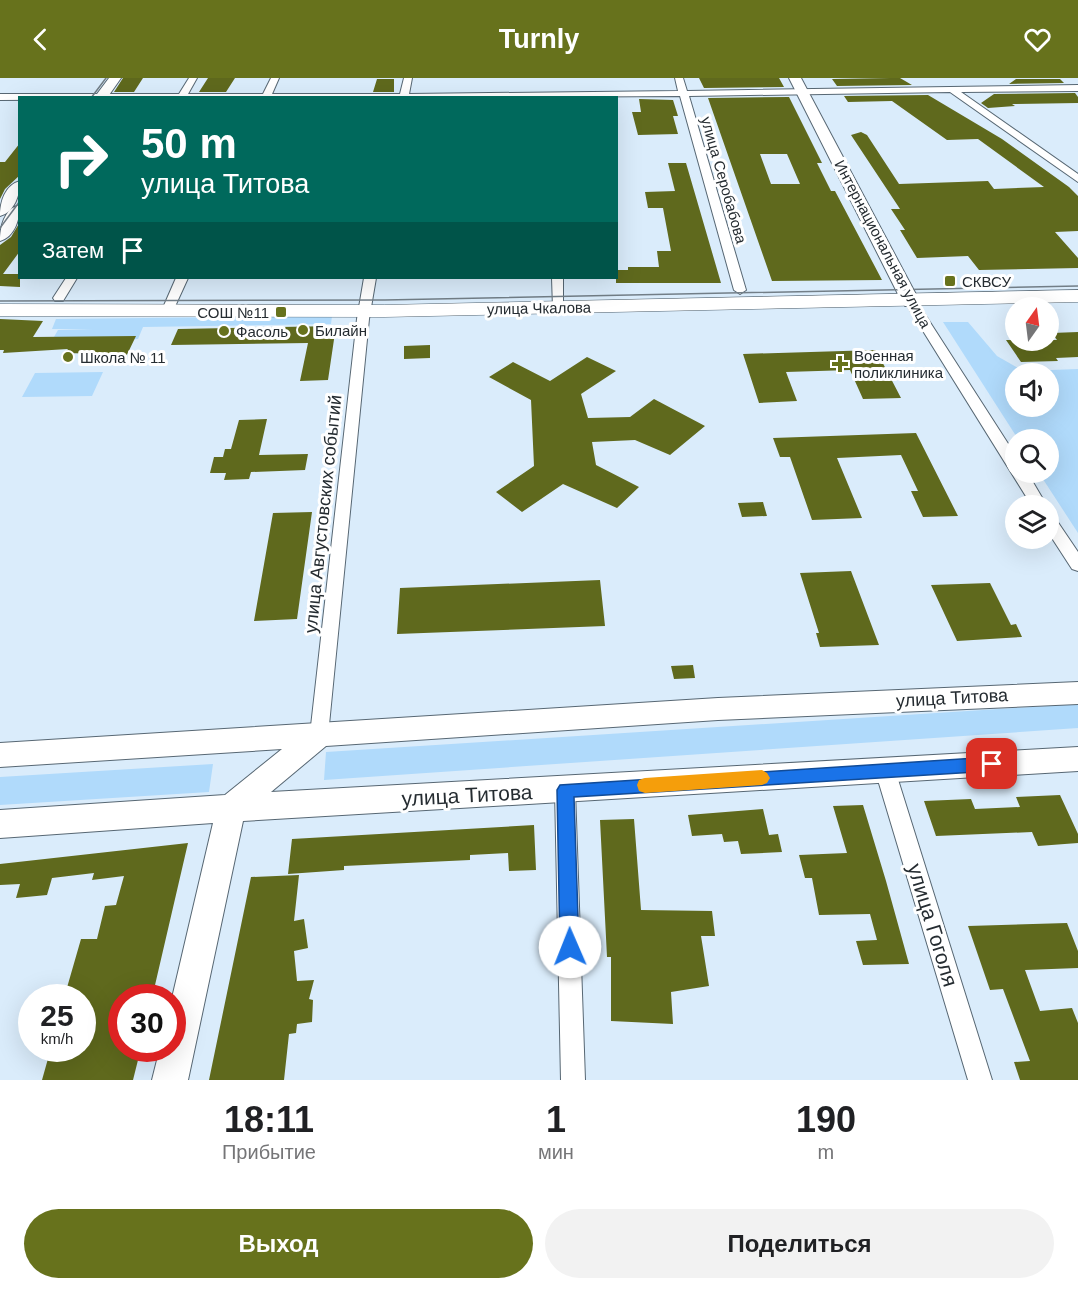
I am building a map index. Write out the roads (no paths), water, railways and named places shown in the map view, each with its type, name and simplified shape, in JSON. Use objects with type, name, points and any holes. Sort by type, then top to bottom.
[{"type":"main road","name":"улица Чкалова","points":[[0,310],[367,295],[740,290],[907,295],[1078,282]]},
{"type":"main road","name":"улица Чкалова","points":[[558,293],[1078,296]]},
{"type":"main road","name":"улица Чкалова","points":[[0,299],[59,298],[171,303]]},
{"type":"street","points":[[86,96],[100,78]]},
{"type":"street","points":[[101,96],[116,78]]},
{"type":"street","points":[[182,96],[193,78]]},
{"type":"street","points":[[266,96],[275,78]]},
{"type":"street","points":[[404,96],[408,78]]},
{"type":"street","name":"улица Серобабова","points":[[679,78],[740,290]]},
{"type":"street","name":"Интернациональная улица","points":[[795,78],[907,295],[1005,451]]},
{"type":"street","points":[[433,96],[548,92],[804,93],[1078,88]]},
{"type":"street","points":[[952,90],[1078,179]]},
{"type":"street","points":[[0,97],[18,97]]},
{"type":"street","points":[[0,211],[18,188]]},
{"type":"street","points":[[0,236],[18,212]]},
{"type":"street","points":[[59,298],[70,279]]},
{"type":"street","points":[[171,303],[182,279]]},
{"type":"street","name":"улица Августовских событий","points":[[319,735],[367,295]]},
{"type":"street","points":[[1059,536],[1078,565]]},
{"type":"street","name":"улица Титова","points":[[0,755],[718,709],[1078,693]]},
{"type":"street","points":[[170,1080],[231,808],[319,735]]},
{"type":"street","name":"улица Титова","points":[[0,824],[231,808],[1078,759]]},
{"type":"street","name":"улица Гоголя","points":[[885,770],[980,1080]]},
{"type":"street","points":[[565,790],[573,1080]]},
{"type":"tram line","points":[[92,96],[106,78]]},
{"type":"tram line","points":[[0,228],[18,204]]},
{"type":"tram line","points":[[0,301],[385,300],[1078,286]]},
{"type":"place","name":"СКВСУ","points":[[950,281]]},
{"type":"place","name":"СОШ №11","points":[[281,312]]},
{"type":"place","name":"Билайн","points":[[303,330]]},
{"type":"place","name":"Фасоль","points":[[224,331]]},
{"type":"place","name":"Школа № 11","points":[[68,357]]},
{"type":"place","name":"Военная поликлиника","points":[[840,364]]}]
